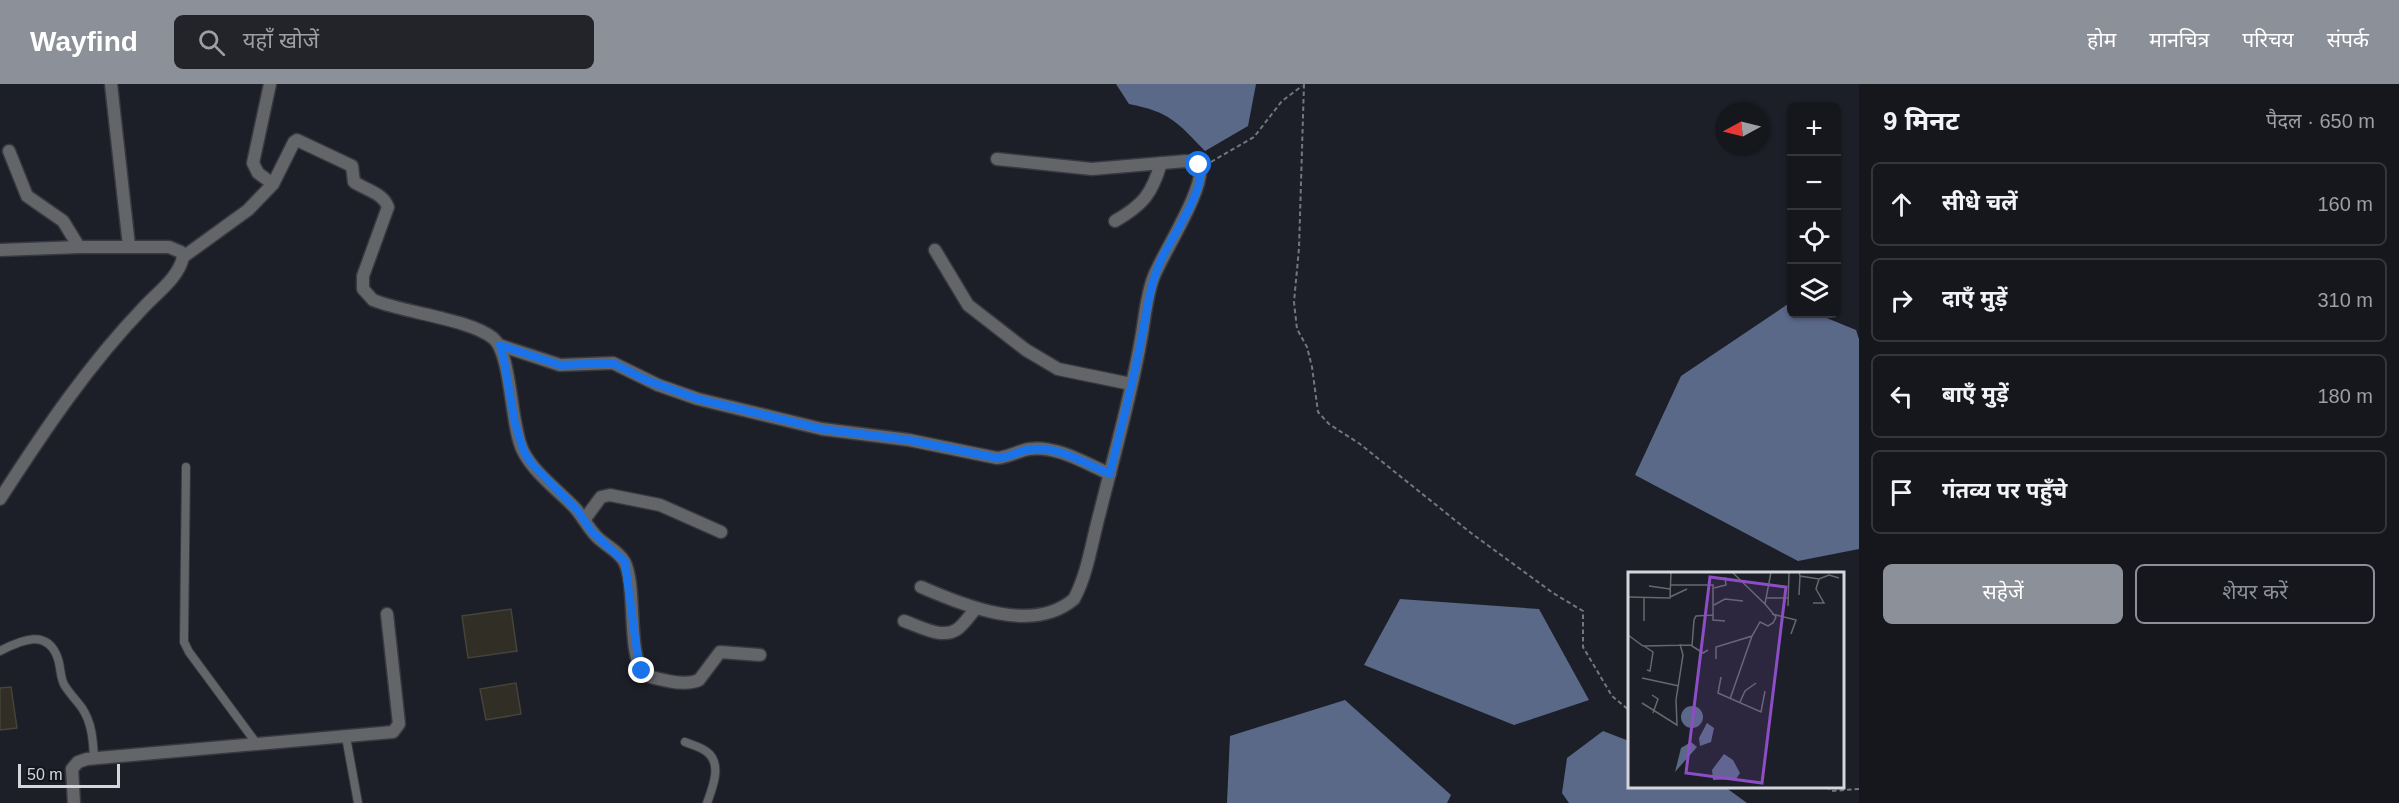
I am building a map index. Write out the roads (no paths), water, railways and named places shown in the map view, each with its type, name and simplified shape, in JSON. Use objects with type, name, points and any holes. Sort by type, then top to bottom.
[{"type":"street","points":[[111,84],[129,246]]},
{"type":"street","points":[[270,84],[253,163],[258,174],[273,184]]},
{"type":"street","points":[[0,499],[45,430],[113,338],[177,272],[183,256],[248,210],[273,184],[297,140],[352,166],[354,182],[385,200],[388,207],[363,276],[362,285],[368,296],[381,303],[467,326],[494,339],[500,345],[560,365],[613,363],[652,382],[698,399],[822,429],[909,440],[997,458],[1004,458],[1026,449],[1048,449],[1110,474]]},
{"type":"street","points":[[9,152],[27,196],[63,220],[79,247]]},
{"type":"street","points":[[921,587],[985,612],[1026,615],[1048,612],[1074,599],[1083,575],[1110,474],[1151,283],[1202,176],[1201,167],[1192,162],[1092,169],[997,159]]},
{"type":"street","points":[[1115,222],[1146,199],[1156,180],[1161,163]]},
{"type":"street","points":[[0,250],[169,247],[181,252],[183,256]]},
{"type":"street","points":[[935,250],[968,305],[1026,350],[1058,369],[1131,384]]},
{"type":"street","points":[[500,345],[515,424],[524,452],[531,463],[577,510],[598,538],[625,562],[637,652],[642,671],[648,675],[675,682],[696,682],[720,652],[760,655]]},
{"type":"street","points":[[584,520],[601,497],[610,495],[660,505],[721,532]]},
{"type":"street","points":[[904,621],[938,632],[950,633],[957,630],[975,609]]},
{"type":"street","points":[[74,803],[72,769],[78,762],[94,758],[389,733],[399,727],[387,614]]},
{"type":"lane","points":[[186,467],[184,642],[257,744]]},
{"type":"lane","points":[[0,651],[26,639],[42,640],[50,646],[58,659],[64,685],[88,719],[94,758]]},
{"type":"lane","points":[[346,736],[358,803]]},
{"type":"lane","points":[[685,742],[706,751],[713,761],[714,781],[707,803]]},
{"type":"water","points":[[1116,84],[1256,84],[1248,126],[1205,151],[1164,115],[1129,104]]},
{"type":"water","points":[[1787,305],[1787,318],[1827,318],[1856,330],[1859,339],[1859,549],[1798,561],[1635,475],[1681,376]]},
{"type":"water","points":[[1400,599],[1539,609],[1589,700],[1514,725],[1364,665]]},
{"type":"water","points":[[1345,700],[1451,795],[1447,803],[1227,803],[1230,736]]},
{"type":"water","points":[[1603,731],[1628,741],[1628,788],[1726,788],[1747,803],[1569,803],[1562,793],[1567,758]]}]
